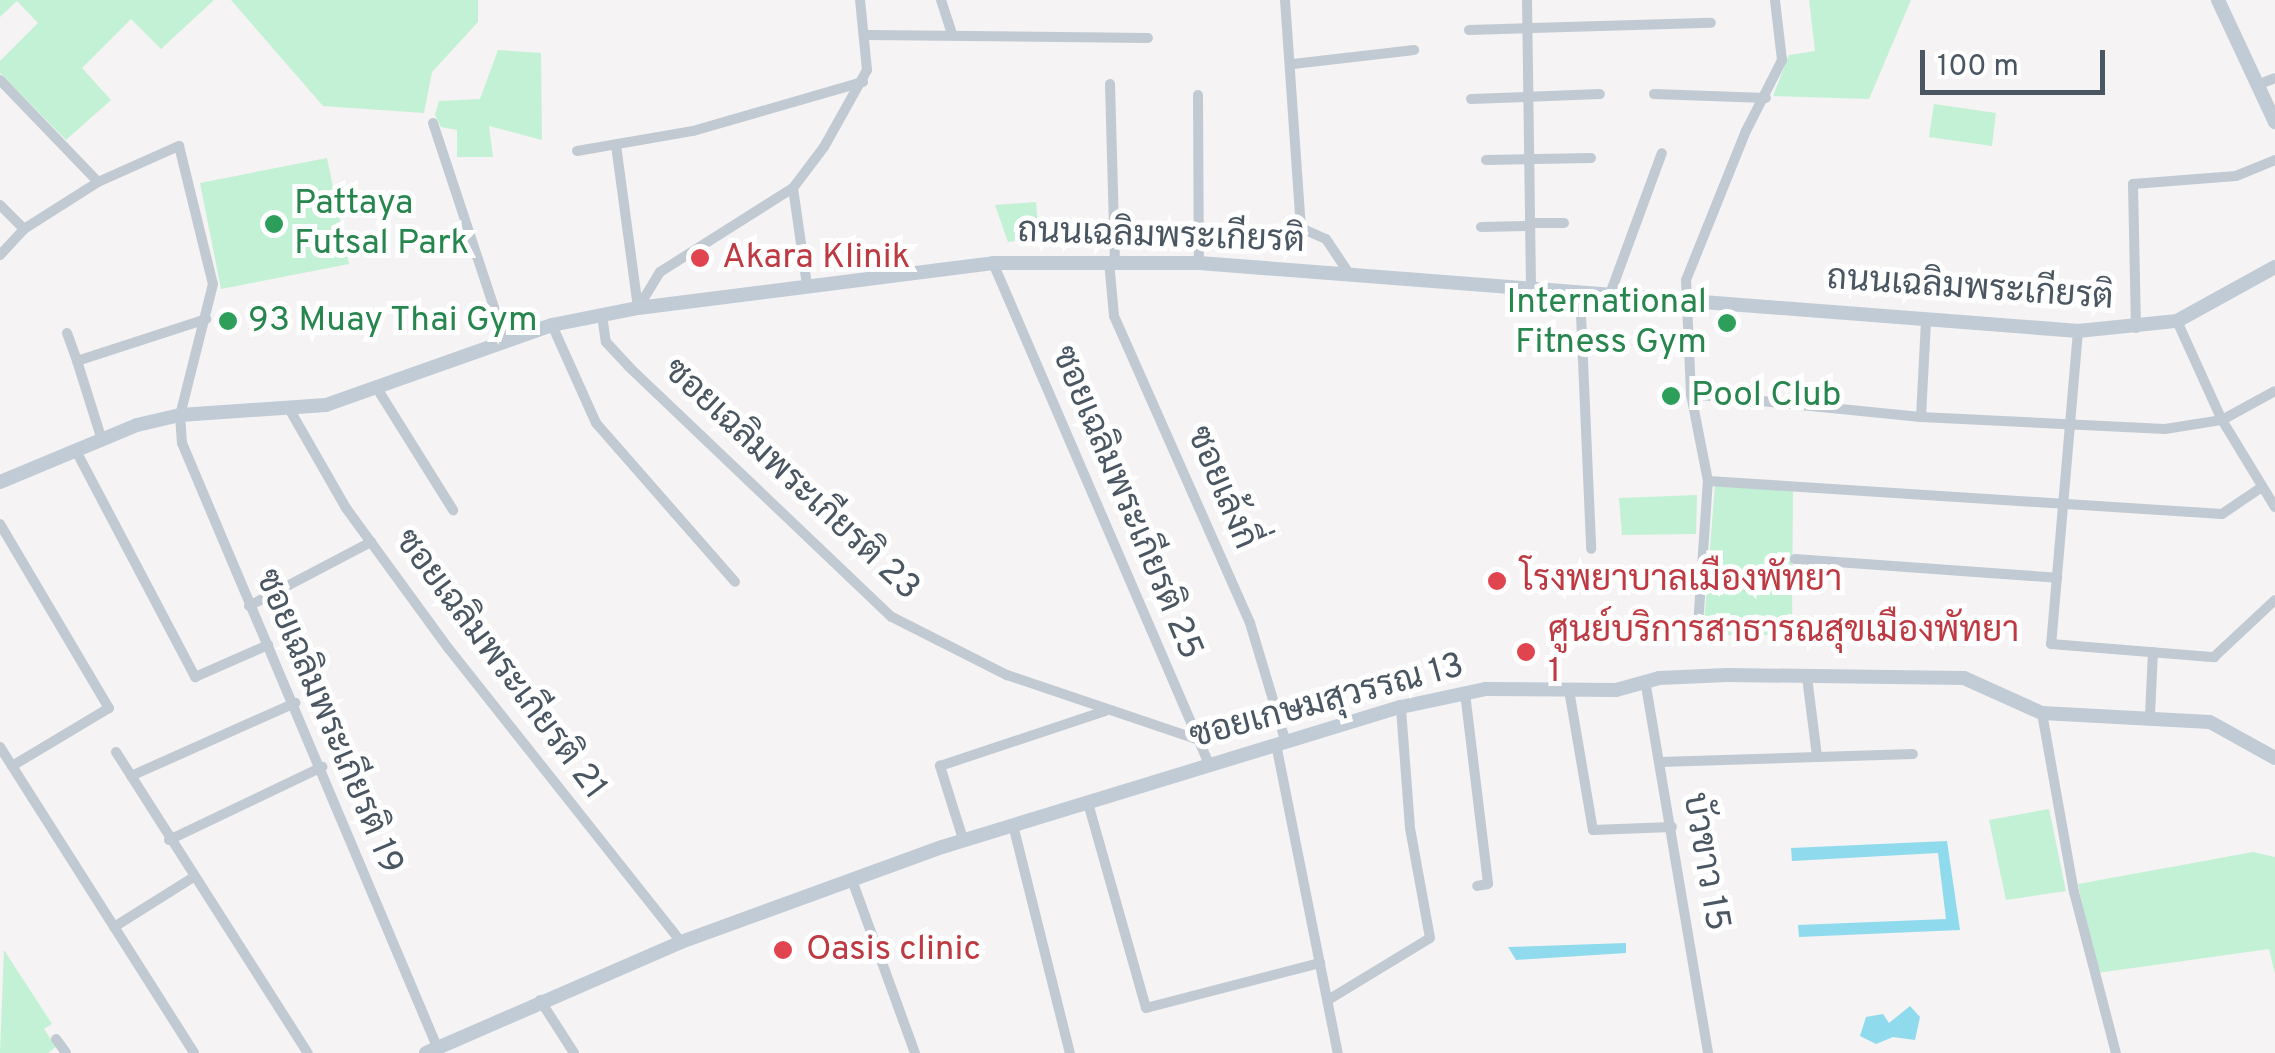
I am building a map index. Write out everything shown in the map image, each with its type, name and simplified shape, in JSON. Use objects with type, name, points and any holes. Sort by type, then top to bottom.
[{"type":"main road","points":[[2218,0],[2275,122]]},
{"type":"main road","name":"ถนนเฉลิมพระเกียรติ","points":[[0,482],[101,437],[180,415],[291,412],[378,390],[505,340],[552,326],[638,308],[993,262],[1200,263],[2078,332],[2136,329],[2177,320],[2275,267]]},
{"type":"main road","name":"ซอยเกษมสุวรรณ 13","points":[[432,1051],[540,1000],[681,942],[963,840],[1401,706],[1466,693],[1616,690],[1644,680],[1964,678],[2042,714],[2150,715],[2234,730],[2275,758]]},
{"type":"street","points":[[638,308],[647,286],[687,250],[793,188],[863,82],[868,36],[860,0]]},
{"type":"street","points":[[941,0],[952,34]]},
{"type":"street","points":[[1285,0],[1301,228],[1326,239],[1350,275]]},
{"type":"street","points":[[1527,0],[1531,287]]},
{"type":"street","points":[[1698,626],[1708,481],[1692,394],[1686,280],[1739,147],[1782,60],[1775,0]]},
{"type":"street","points":[[1469,30],[1711,23]]},
{"type":"street","points":[[868,36],[1148,38]]},
{"type":"street","points":[[1292,64],[1414,50]]},
{"type":"street","points":[[2258,85],[2275,78]]},
{"type":"street","points":[[0,80],[98,182]]},
{"type":"street","points":[[578,151],[693,131],[863,82]]},
{"type":"street","name":"ซอยเล้งกี่","points":[[1110,84],[1114,316],[1250,624],[1280,742],[1338,1053]]},
{"type":"street","points":[[1471,99],[1600,94]]},
{"type":"street","points":[[1654,94],[1766,98]]},
{"type":"street","points":[[1198,95],[1200,263]]},
{"type":"street","points":[[433,123],[505,340]]},
{"type":"street","points":[[0,255],[24,230],[98,182],[179,146],[213,284],[180,415]]},
{"type":"street","points":[[616,146],[638,308]]},
{"type":"street","points":[[1610,294],[1662,152]]},
{"type":"street","points":[[1486,160],[1591,158]]},
{"type":"street","points":[[2136,329],[2133,184],[2236,176],[2275,160]]},
{"type":"street","points":[[793,188],[807,285]]},
{"type":"street","points":[[0,205],[24,230]]},
{"type":"street","points":[[1481,227],[1564,223]]},
{"type":"street","name":"ซอยเฉลิมพระเกียรติ 25","points":[[993,262],[1209,764]]},
{"type":"street","points":[[1580,292],[1591,549]]},
{"type":"street","name":"ซอยเฉลิมพระเกียรติ 23","points":[[602,315],[606,342],[628,366],[892,618],[1007,675],[1198,740]]},
{"type":"street","points":[[77,361],[206,320]]},
{"type":"street","points":[[2177,320],[2222,420],[2275,507]]},
{"type":"street","points":[[1921,418],[1926,321]]},
{"type":"street","points":[[552,326],[596,423],[735,582]]},
{"type":"street","points":[[2078,332],[2051,644],[2214,656],[2275,600]]},
{"type":"street","points":[[67,333],[101,437]]},
{"type":"street","points":[[378,390],[453,510]]},
{"type":"street","points":[[1692,394],[1921,418],[2165,429],[2222,420],[2275,391]]},
{"type":"street","name":"ซอยเฉลิมพระเกียรติ 21","points":[[291,412],[371,542],[681,942]]},
{"type":"street","name":"ซอยเฉลิมพระเกียรติ 19","points":[[180,415],[182,443],[249,606],[322,767],[432,1051]]},
{"type":"street","points":[[76,449],[195,677],[268,644]]},
{"type":"street","points":[[1708,481],[2222,514],[2262,487]]},
{"type":"street","points":[[0,524],[109,708],[12,766]]},
{"type":"street","points":[[249,606],[371,542]]},
{"type":"street","points":[[1796,559],[2057,578]]},
{"type":"street","points":[[2150,715],[2154,652]]},
{"type":"street","points":[[1807,677],[1817,756]]},
{"type":"street","name":"บัวขาว 15","points":[[1644,680],[1708,1053]]},
{"type":"street","points":[[1569,690],[1593,830],[1672,827]]},
{"type":"street","points":[[1466,693],[1488,884],[1477,886]]},
{"type":"street","points":[[131,776],[295,703]]},
{"type":"street","points":[[1328,1000],[1430,938],[1410,828],[1401,706]]},
{"type":"street","points":[[963,840],[940,766],[1106,711]]},
{"type":"street","points":[[2042,714],[2074,892],[2116,1053]]},
{"type":"street","points":[[0,747],[194,1053]]},
{"type":"street","points":[[116,752],[192,878],[308,1053]]},
{"type":"street","points":[[1660,762],[1913,754]]},
{"type":"street","points":[[169,840],[322,767]]},
{"type":"street","points":[[1088,803],[1146,1008],[1320,963]]},
{"type":"street","points":[[1013,825],[1070,1053]]},
{"type":"street","points":[[114,927],[192,878]]},
{"type":"street","points":[[852,880],[914,1053]]},
{"type":"street","points":[[540,1000],[574,1053]]},
{"type":"street","points":[[56,1039],[66,1053]]},
{"type":"green space","points":[[0,0],[214,0],[161,49],[131,19],[82,68],[111,100],[66,140],[0,73],[0,61],[38,23],[17,1],[0,17]]},
{"type":"green space","points":[[231,0],[478,0],[478,22],[432,72],[424,113],[323,106]]},
{"type":"green space","points":[[1809,0],[1911,0],[1869,99],[1773,96],[1789,55],[1815,51]]},
{"type":"green space","points":[[498,50],[541,53],[542,140],[489,126],[493,157],[457,157],[457,130],[441,127],[435,115],[439,101],[480,99]]},
{"type":"green space","points":[[1934,104],[1996,113],[1992,146],[1929,137]]},
{"type":"green space","name":"Pattaya Futsal Park","points":[[327,158],[349,264],[221,289],[200,183]]},
{"type":"green space","points":[[1036,202],[1039,238],[1008,242],[995,205]]},
{"type":"green space","points":[[1715,485],[1793,491],[1792,635],[1703,635]]},
{"type":"green space","points":[[1697,495],[1696,534],[1622,535],[1619,498]]},
{"type":"green space","points":[[2049,809],[2066,891],[2006,900],[1989,820]]},
{"type":"green space","points":[[2253,852],[2275,857],[2275,974],[2269,949],[2097,973],[2078,884]]},
{"type":"green space","points":[[4,950],[52,1024],[44,1029],[56,1047],[48,1053],[0,1053]]},
{"type":"water","points":[[1947,841],[1960,930],[1799,937],[1798,925],[1946,919],[1938,853],[1792,861],[1791,848]]},
{"type":"water","points":[[1626,943],[1626,953],[1516,960],[1508,947]]},
{"type":"water","points":[[1910,1006],[1920,1017],[1915,1040],[1893,1037],[1876,1044],[1860,1036],[1866,1017],[1883,1014],[1889,1023]]},
{"type":"place","name":"Pattaya Futsal Park","points":[[274,224]]},
{"type":"place","name":"Akara Klinik","points":[[700,258]]},
{"type":"place","name":"93 Muay Thai Gym","points":[[228,321]]},
{"type":"place","name":"International Fitness Gym","points":[[1727,323]]},
{"type":"place","name":"Pool Club","points":[[1671,396]]},
{"type":"place","name":"โรงพยาบาลเมืองพัทยา","points":[[1497,581]]},
{"type":"place","name":"ศูนย์บริการสาธารณสุขเมืองพัทยา 1","points":[[1526,652]]},
{"type":"place","name":"Oasis clinic","points":[[783,950]]}]
